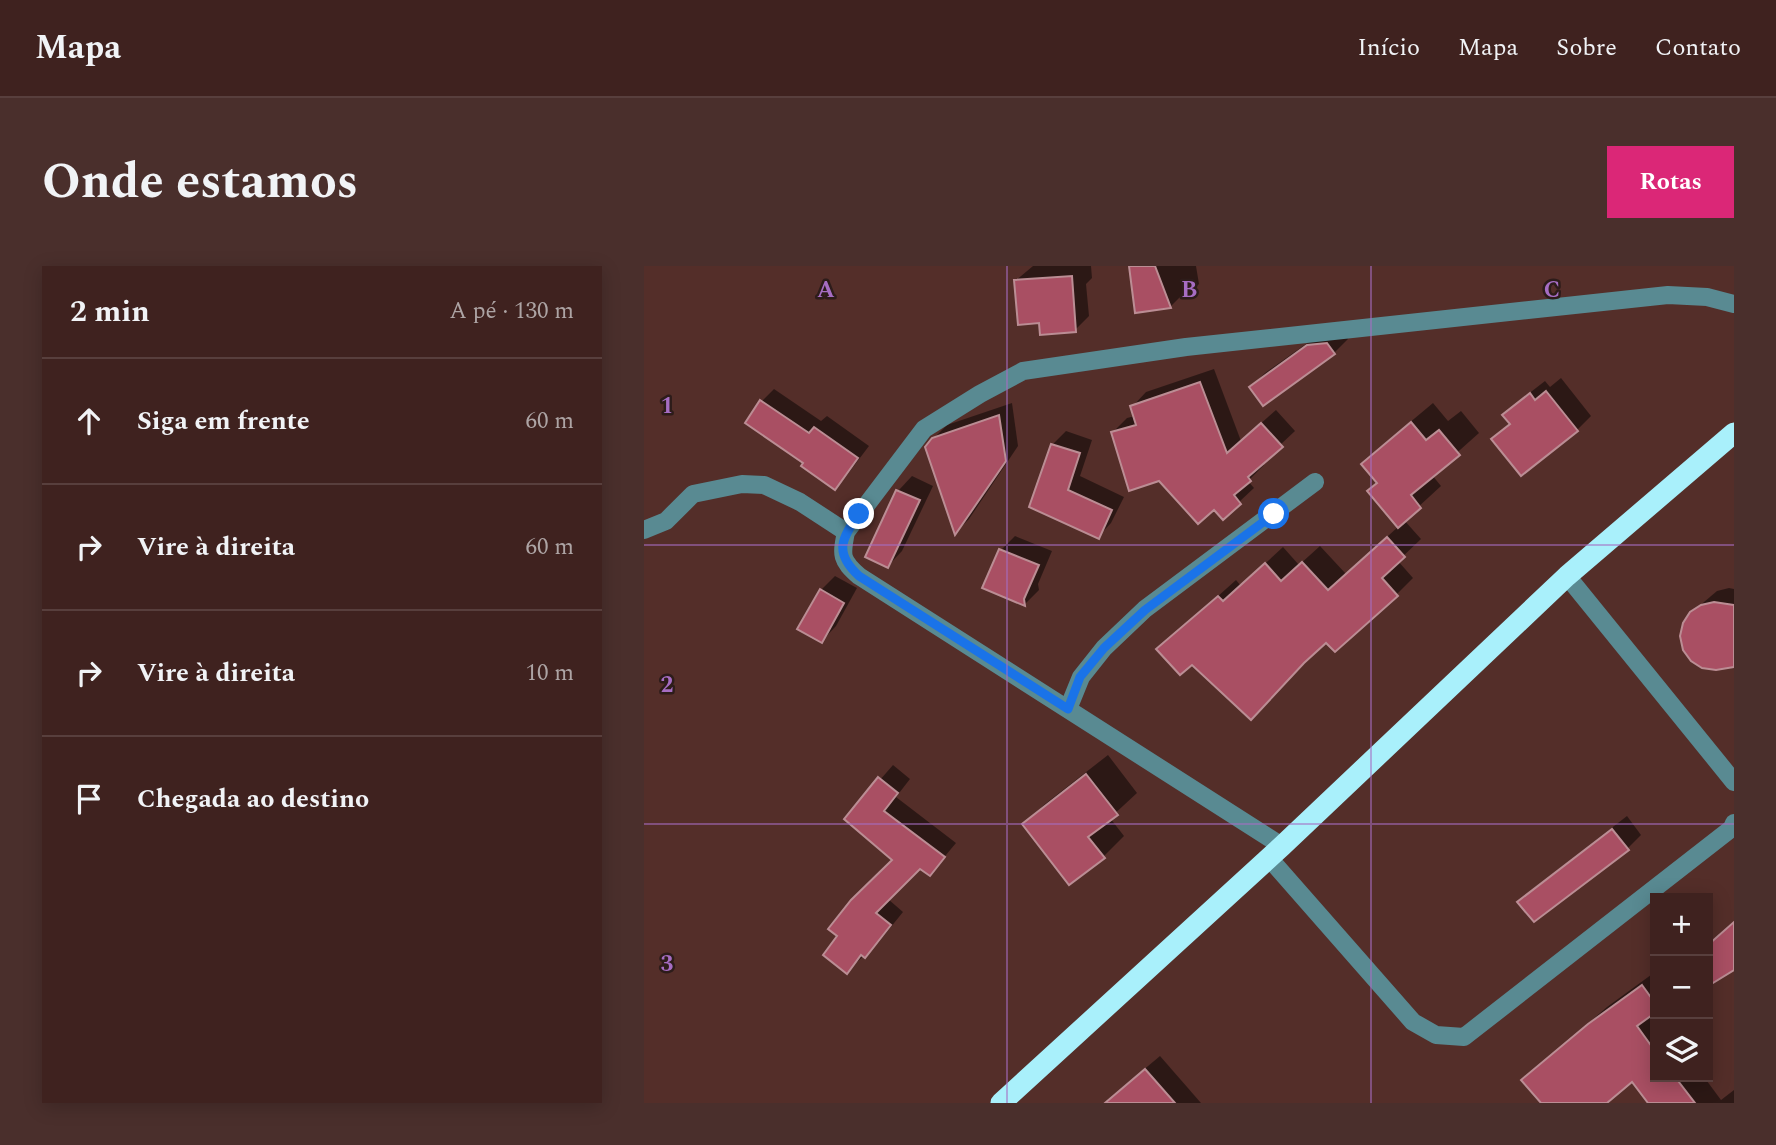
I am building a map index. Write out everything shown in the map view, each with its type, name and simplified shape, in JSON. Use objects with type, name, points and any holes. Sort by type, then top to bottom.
[{"type":"highway","points":[[1000,1103],[1275,852],[1567,576],[1734,433]]},
{"type":"street","points":[[1734,304],[1707,297],[1668,295],[1186,347],[1023,371],[924,429],[846,532],[842,554],[847,565],[859,576],[1068,709],[1275,852],[1413,1022],[1436,1035],[1464,1037],[1732,828],[1734,823]]},
{"type":"street","points":[[1068,709],[1080,677],[1104,648],[1137,617],[1315,482]]},
{"type":"street","points":[[644,530],[666,521],[693,494],[742,484],[764,485],[800,502],[846,532]]},
{"type":"street","points":[[1567,576],[1734,782]]},
{"type":"building","points":[[1129,266],[1155,266],[1171,308],[1135,313]]},
{"type":"building","points":[[1072,276],[1076,332],[1040,335],[1039,323],[1018,325],[1014,280]]},
{"type":"building","points":[[1327,343],[1335,354],[1263,406],[1249,387],[1307,345]]},
{"type":"building","points":[[1200,382],[1227,453],[1261,423],[1283,447],[1248,477],[1251,481],[1234,495],[1241,504],[1223,520],[1214,510],[1198,524],[1159,481],[1129,491],[1111,432],[1136,425],[1130,406]]},
{"type":"building","points":[[1546,391],[1578,431],[1521,476],[1491,439],[1510,424],[1502,415],[1530,393],[1535,400]]},
{"type":"building","points":[[760,400],[809,433],[814,427],[858,458],[835,490],[801,466],[803,463],[745,423]]},
{"type":"building","points":[[999,415],[1006,461],[955,535],[925,447],[932,438]]},
{"type":"building","points":[[1411,422],[1426,440],[1439,430],[1460,455],[1411,495],[1421,508],[1398,528],[1367,491],[1377,483],[1361,464]]},
{"type":"building","points":[[1051,444],[1080,453],[1068,490],[1112,510],[1099,539],[1029,507]]},
{"type":"building","points":[[896,490],[920,500],[888,568],[865,557]]},
{"type":"building","points":[[1387,537],[1405,557],[1382,578],[1398,596],[1335,652],[1326,643],[1251,720],[1192,665],[1180,675],[1156,649],[1218,596],[1223,601],[1265,563],[1281,581],[1302,562],[1328,590]]},
{"type":"building","points":[[999,549],[1039,565],[1024,599],[1025,606],[982,588]]},
{"type":"building","points":[[820,589],[844,603],[822,643],[797,629]]},
{"type":"building","points":[[1714,602],[1734,605],[1734,667],[1716,670],[1702,668],[1691,661],[1683,650],[1680,636],[1683,623],[1690,612],[1701,605]]},
{"type":"building","points":[[1086,774],[1118,815],[1088,837],[1105,858],[1069,885],[1022,824]]},
{"type":"building","points":[[878,777],[898,793],[884,811],[945,857],[930,876],[920,869],[876,913],[891,925],[865,958],[861,955],[847,974],[823,955],[837,936],[828,929],[851,900],[892,860],[844,819]]},
{"type":"building","points":[[1612,829],[1629,850],[1534,922],[1517,902]]},
{"type":"building","points":[[1734,922],[1734,970],[1713,983],[1713,956],[1713,941]]},
{"type":"building","points":[[1642,985],[1650,996],[1650,1017],[1637,1026],[1650,1044],[1650,1082],[1679,1082],[1695,1103],[1648,1103],[1632,1082],[1607,1103],[1541,1103],[1521,1080],[1588,1024]]},
{"type":"building","points":[[1145,1069],[1175,1103],[1105,1103]]},
{"type":"route","points":[[859,514],[846,532],[842,554],[847,565],[859,576],[1068,709],[1080,677],[1104,648],[1145,610],[1274,514]]}]
